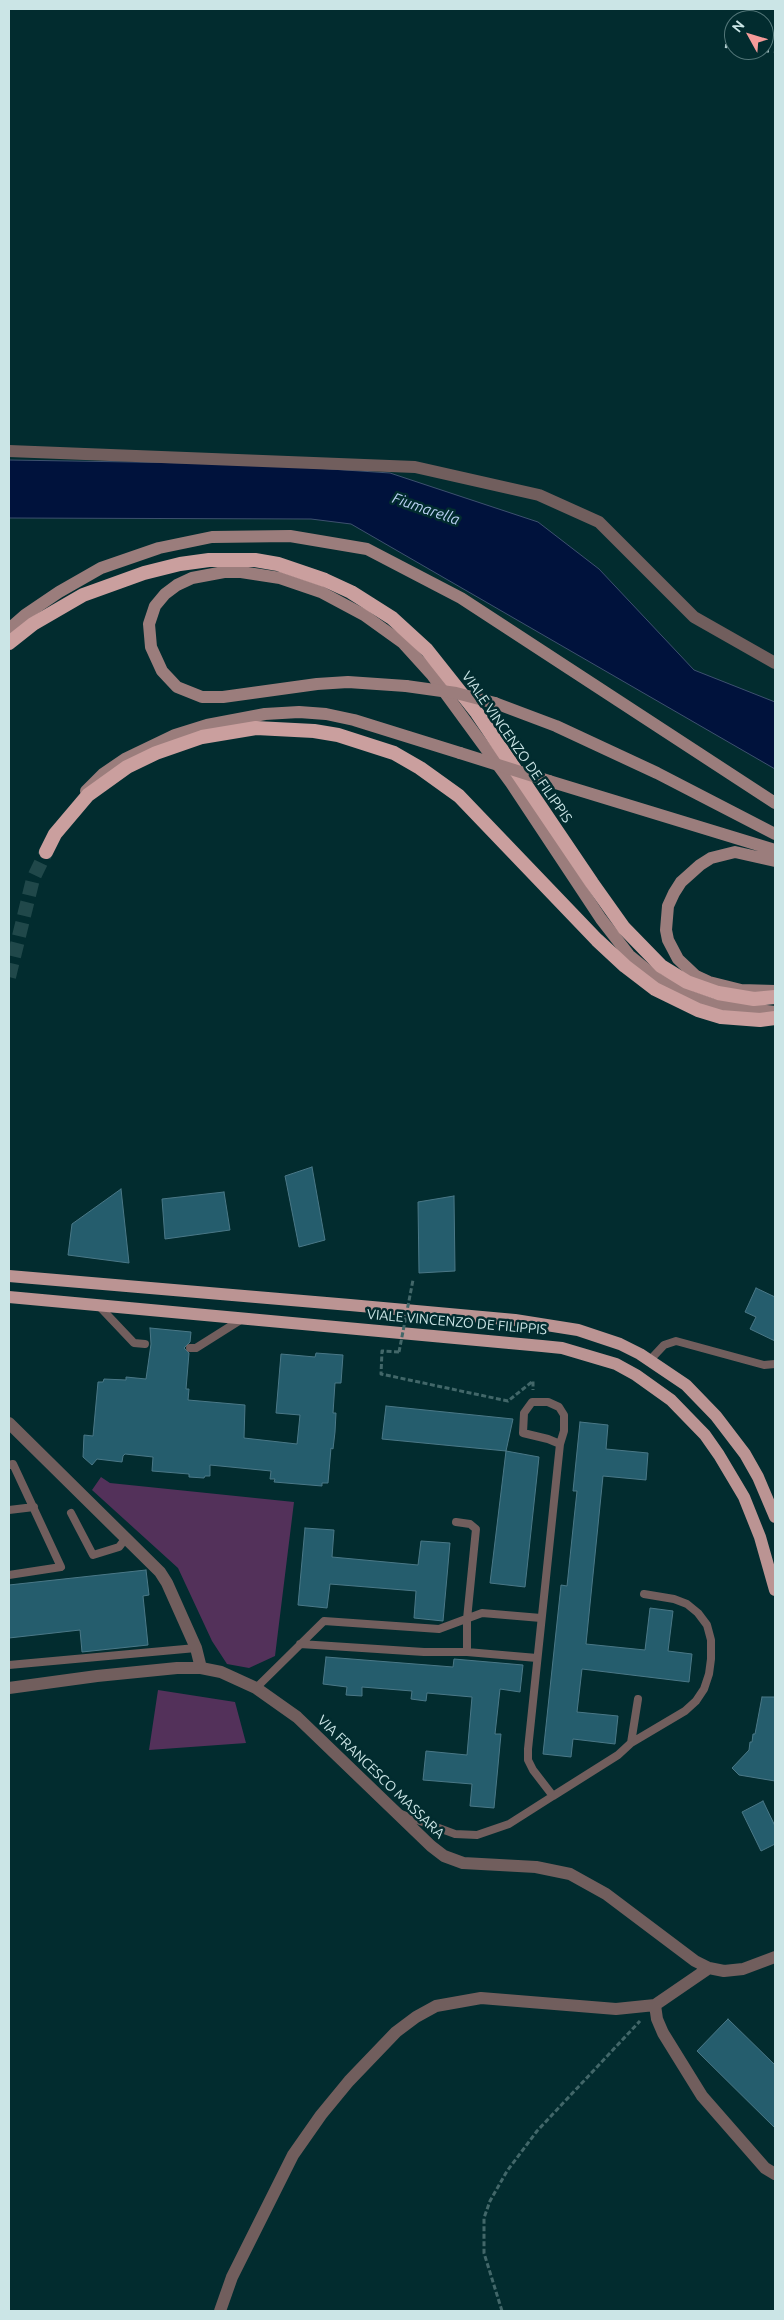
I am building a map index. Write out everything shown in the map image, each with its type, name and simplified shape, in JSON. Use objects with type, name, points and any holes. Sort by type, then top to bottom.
[{"type":"highway","name":"VIALE VINCENZO DE FILIPPIS","points":[[9,643],[33,624],[83,595],[144,572],[180,564],[209,560],[255,560],[301,571],[334,584],[392,618],[427,650],[477,713],[592,884],[624,928],[661,966],[687,982],[718,994],[754,999],[775,997]]},
{"type":"highway","points":[[46,852],[55,834],[88,795],[106,780],[156,753],[202,737],[256,728],[314,731],[338,735],[394,753],[420,768],[459,796],[597,940],[625,966],[655,988],[698,1010],[721,1016],[760,1020],[775,1018]]},
{"type":"main road","points":[[9,629],[25,615],[59,592],[101,568],[177,544],[212,537],[290,536],[367,549],[461,598],[775,803]]},
{"type":"main road","points":[[775,834],[657,774],[556,726],[495,703],[456,694],[406,686],[348,682],[317,684],[223,697],[202,697],[177,687],[162,671],[151,647],[149,624],[155,606],[165,594],[177,585],[192,578],[224,572],[251,573],[287,580],[321,592],[364,615],[403,643],[432,675],[511,783],[601,919],[629,955],[658,979],[692,997],[714,1005],[775,1012]]},
{"type":"main road","points":[[55,834],[85,792],[103,774],[125,759],[174,735],[237,718],[299,712],[326,714],[384,728],[775,850]]},
{"type":"main road","points":[[775,861],[748,853],[735,852],[711,858],[681,882],[668,906],[666,930],[668,940],[678,960],[696,976],[709,982],[740,990],[775,992]]},
{"type":"main road","name":"VIALE VINCENZO DE FILIPPIS","points":[[9,1276],[350,1305],[547,1324],[578,1330],[620,1344],[650,1360],[686,1385],[730,1432],[758,1477],[775,1517]]},
{"type":"main road","name":"VIALE VINCENZO DE FILIPPIS","points":[[9,1297],[562,1348],[616,1364],[655,1387],[688,1418],[704,1435],[735,1479],[757,1529],[775,1590]]},
{"type":"street","points":[[9,451],[256,459],[415,467],[539,495],[599,522],[694,617],[775,663]]},
{"type":"street","points":[[9,1423],[160,1572],[167,1583],[196,1648],[201,1668]]},
{"type":"street","name":"VIA FRANCESCO MASSARA","points":[[9,1688],[97,1676],[177,1668],[201,1668],[220,1672],[256,1688],[297,1717],[394,1812],[444,1856],[458,1861],[482,1865],[536,1867],[570,1874],[606,1894],[695,1961],[709,1968],[724,1972],[743,1968],[775,1957]]},
{"type":"street","points":[[220,2311],[232,2277],[304,2139],[320,2115],[349,2081],[396,2032],[416,2016],[436,2006],[480,1998],[616,2008],[655,2005],[709,1968]]},
{"type":"street","points":[[655,2005],[657,2020],[663,2033],[702,2096],[765,2168],[775,2174]]},
{"type":"lane","points":[[98,1305],[134,1343],[145,1344]]},
{"type":"lane","points":[[190,1348],[196,1348],[243,1318]]},
{"type":"lane","points":[[650,1360],[664,1345],[676,1341],[764,1365],[775,1364]]},
{"type":"lane","points":[[553,1796],[528,1760],[560,1444],[564,1431],[564,1415],[558,1407],[548,1402],[532,1402],[524,1412],[523,1433],[548,1438],[560,1444]]},
{"type":"lane","points":[[9,1465],[13,1464],[61,1568],[9,1575]]},
{"type":"lane","points":[[9,1510],[34,1507]]},
{"type":"lane","points":[[71,1513],[93,1555],[119,1547],[126,1538]]},
{"type":"lane","points":[[456,1522],[470,1524],[476,1529],[467,1619],[467,1652]]},
{"type":"lane","points":[[394,1812],[448,1832],[477,1835],[509,1824],[618,1755],[630,1744],[685,1711],[696,1701],[704,1689],[709,1674],[711,1640],[707,1624],[687,1604],[674,1599],[644,1594]]},
{"type":"lane","points":[[256,1688],[324,1621],[439,1629],[482,1613],[542,1618]]},
{"type":"lane","points":[[300,1644],[424,1652],[467,1652],[537,1658]]},
{"type":"lane","points":[[9,1666],[196,1648]]},
{"type":"lane","points":[[630,1744],[638,1699]]},
{"type":"path","points":[[413,1280],[399,1352],[382,1351],[381,1374],[508,1401],[533,1381],[532,1397]]},
{"type":"path","points":[[502,2311],[484,2253],[484,2218],[490,2201],[507,2170],[537,2131],[655,2005]]},
{"type":"shaded area","points":[[101,1477],[110,1483],[294,1502],[275,1656],[249,1668],[227,1664],[212,1641],[178,1568],[92,1490]]},
{"type":"shaded area","points":[[158,1690],[235,1702],[246,1743],[149,1750]]},
{"type":"water","name":"Fiumarella","points":[[9,460],[255,464],[390,473],[538,522],[599,569],[694,670],[775,702],[775,769],[351,524],[311,519],[9,518]]},
{"type":"building","points":[[312,1167],[325,1240],[299,1247],[285,1176]]},
{"type":"building","points":[[121,1189],[129,1263],[68,1255],[72,1224]]},
{"type":"building","points":[[224,1192],[230,1230],[165,1239],[162,1199]]},
{"type":"building","points":[[454,1196],[455,1271],[419,1273],[418,1202]]},
{"type":"building","points":[[756,1288],[775,1297],[775,1341],[750,1329],[756,1317],[745,1312]]},
{"type":"building","points":[[150,1328],[191,1332],[190,1342],[184,1348],[189,1353],[186,1389],[189,1389],[188,1400],[245,1405],[244,1438],[297,1444],[300,1415],[276,1413],[281,1354],[315,1357],[316,1353],[343,1355],[341,1383],[335,1383],[333,1413],[336,1413],[335,1432],[333,1449],[331,1448],[328,1483],[322,1483],[322,1486],[274,1482],[275,1479],[270,1479],[271,1471],[210,1465],[210,1476],[205,1476],[204,1478],[189,1477],[189,1474],[152,1471],[153,1457],[125,1454],[122,1462],[97,1459],[92,1465],[83,1457],[84,1435],[93,1436],[98,1382],[103,1382],[104,1379],[126,1380],[126,1377],[146,1379],[151,1344]]},
{"type":"building","points":[[386,1406],[513,1419],[506,1451],[382,1439]]},
{"type":"building","points":[[580,1422],[608,1425],[606,1449],[648,1453],[646,1480],[603,1476],[586,1644],[645,1650],[650,1608],[673,1611],[668,1651],[692,1654],[689,1682],[582,1669],[577,1712],[618,1716],[615,1744],[573,1739],[571,1757],[543,1754],[561,1585],[567,1586],[577,1491],[573,1491]]},
{"type":"building","points":[[506,1451],[539,1457],[525,1587],[490,1583]]},
{"type":"building","points":[[305,1528],[334,1530],[332,1557],[418,1565],[421,1541],[450,1543],[443,1621],[414,1618],[416,1591],[330,1584],[327,1608],[298,1605]]},
{"type":"building","points":[[146,1570],[149,1595],[143,1596],[148,1645],[82,1652],[80,1630],[9,1638],[9,1585]]},
{"type":"building","points":[[326,1657],[453,1667],[454,1659],[523,1665],[520,1692],[500,1689],[495,1734],[501,1734],[494,1808],[470,1806],[472,1784],[423,1780],[426,1751],[467,1755],[472,1697],[427,1693],[426,1701],[411,1699],[412,1691],[362,1687],[362,1696],[346,1695],[347,1687],[323,1684]]},
{"type":"building","points":[[762,1697],[775,1697],[775,1781],[739,1775],[732,1768],[749,1750],[753,1734],[755,1734]]},
{"type":"building","points":[[763,1801],[775,1826],[775,1844],[761,1851],[742,1812]]},
{"type":"building","points":[[728,2019],[775,2065],[775,2128],[697,2051]]},
{"type":"tunnel","points":[[9,977],[33,879],[46,852]]}]
